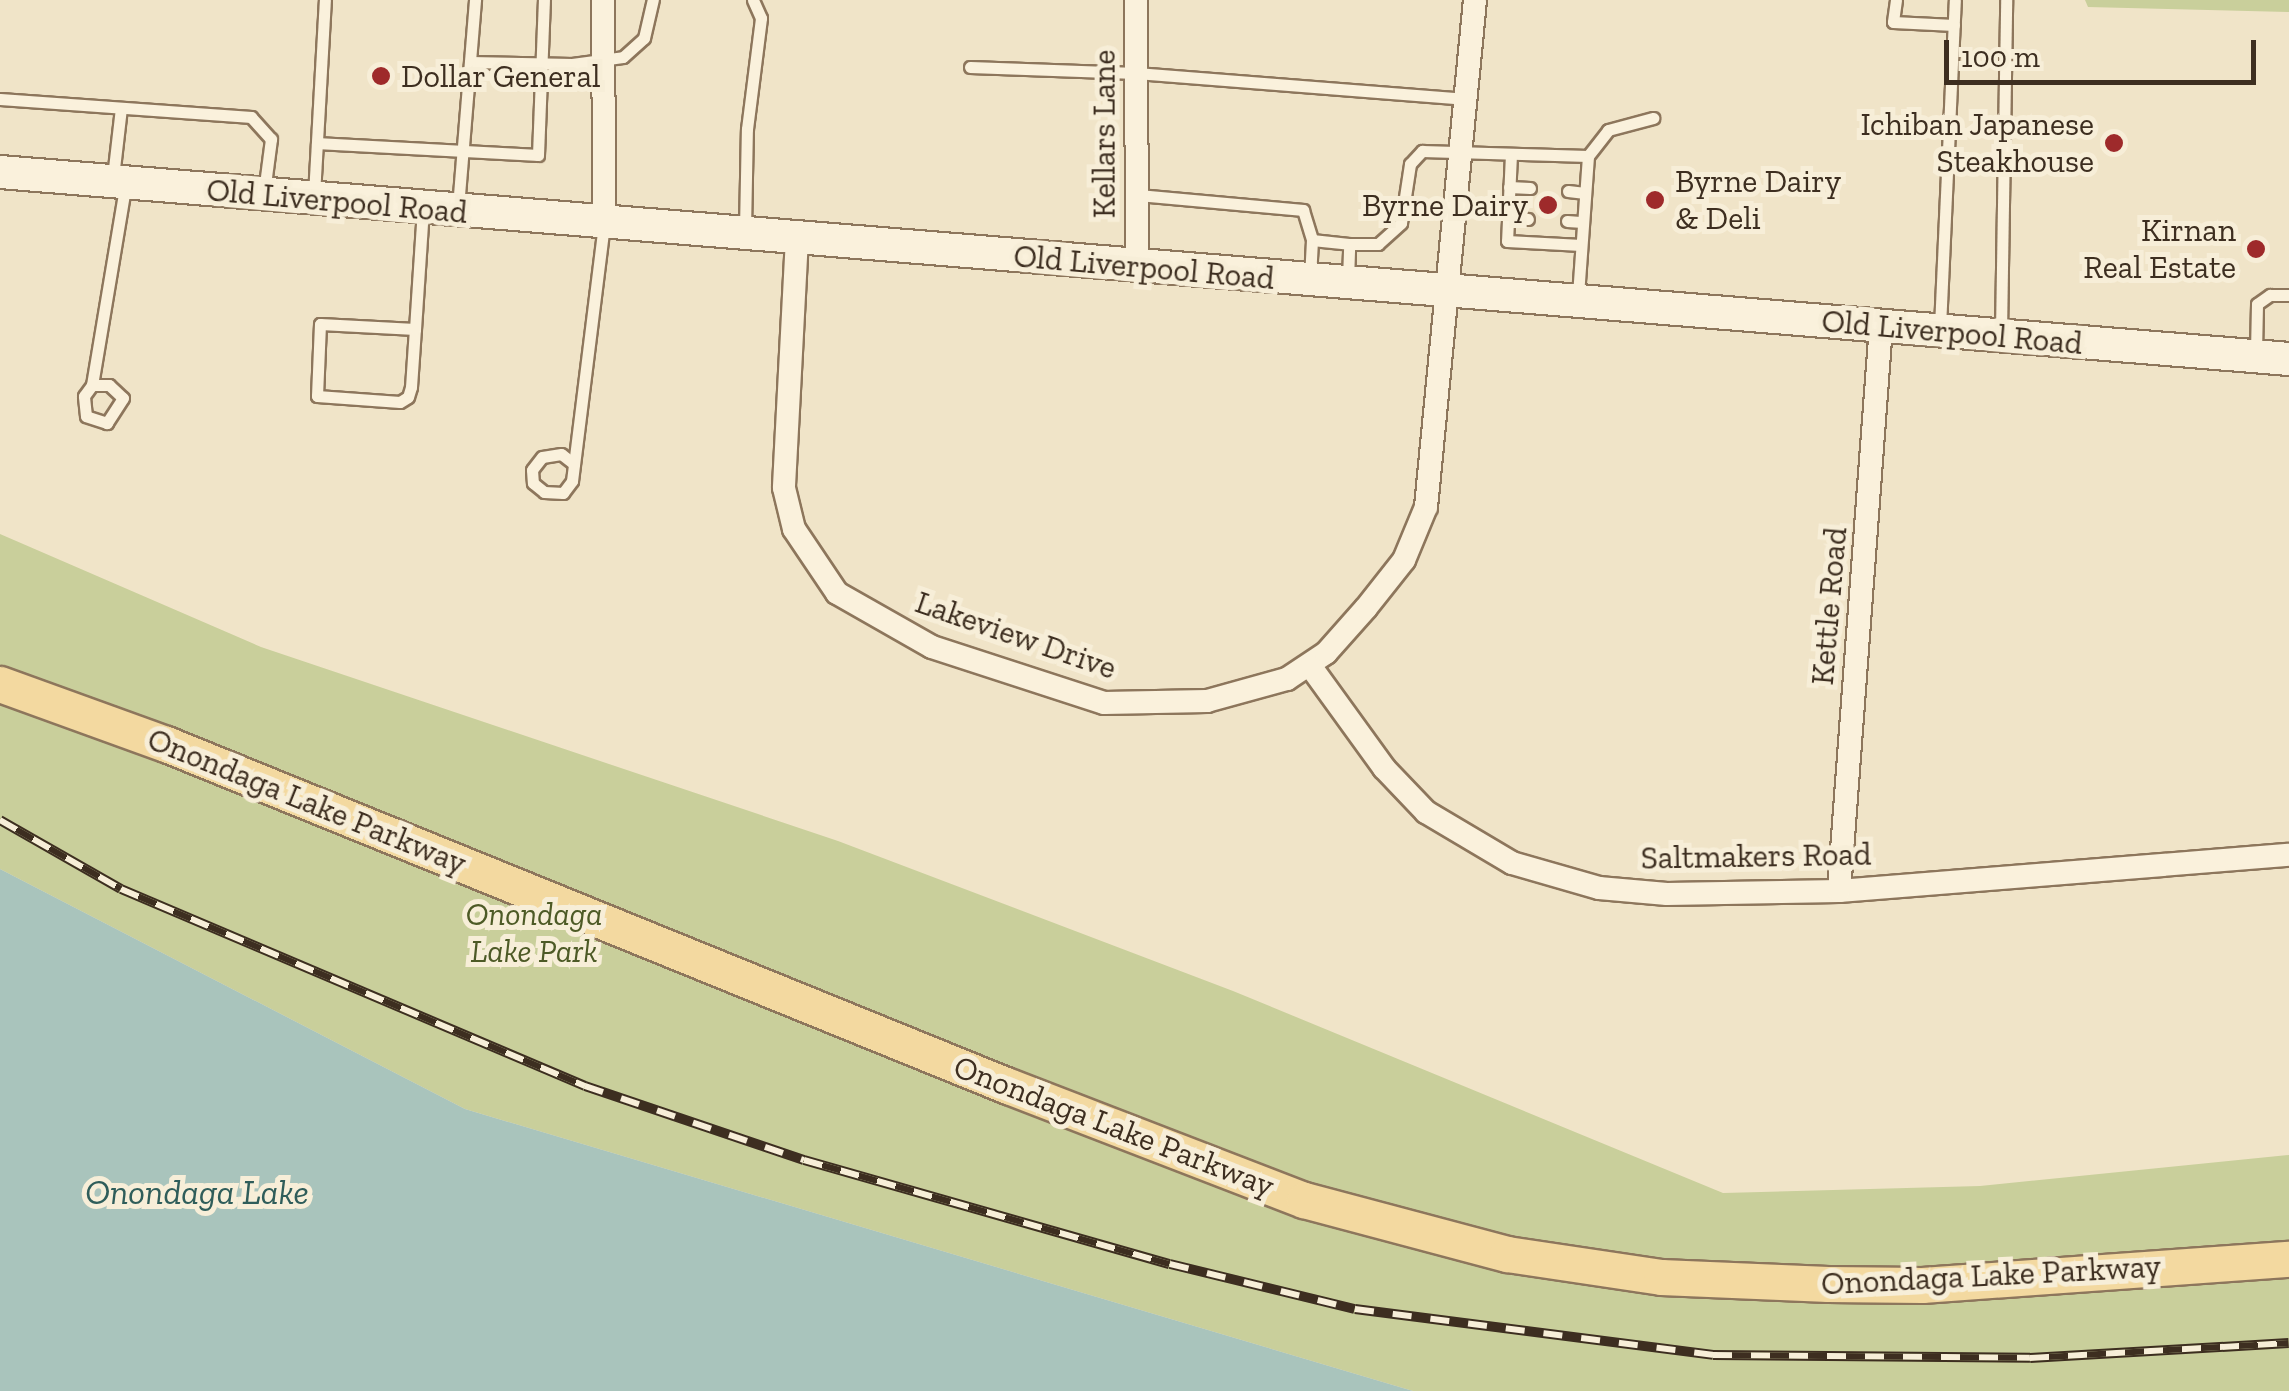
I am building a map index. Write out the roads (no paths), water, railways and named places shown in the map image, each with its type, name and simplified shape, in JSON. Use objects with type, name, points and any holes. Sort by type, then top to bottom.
[{"type":"main road","name":"Old Liverpool Road","points":[[0,172],[2273,358]]},
{"type":"main road","name":"Onondaga Lake Parkway","points":[[0,684],[166,744],[1249,1178],[1507,1254],[1661,1278],[1922,1285],[2289,1259]]},
{"type":"street","points":[[604,0],[604,224]]},
{"type":"street","name":"Kellars Lane","points":[[1136,0],[1137,267]]},
{"type":"street","points":[[1310,667],[1404,560],[1426,507],[1458,212],[1475,0]]},
{"type":"street","name":"Lakeview Drive","points":[[797,238],[784,488],[794,529],[818,571],[846,600],[932,647],[1126,706],[1207,701],[1310,667]]},
{"type":"street","name":"Kettle Road","points":[[1839,891],[1880,326]]},
{"type":"street","name":"Saltmakers Road","points":[[1310,667],[1384,768],[1426,812],[1512,863],[1600,888],[1667,894],[1839,891],[2289,855]]},
{"type":"lane","points":[[314,199],[325,0]]},
{"type":"lane","points":[[457,211],[474,0]]},
{"type":"lane","points":[[317,144],[538,156],[544,0]]},
{"type":"lane","points":[[470,62],[602,58],[636,50],[654,0]]},
{"type":"lane","points":[[745,234],[747,129],[761,18],[753,0]]},
{"type":"lane","points":[[1896,0],[1893,22],[1954,24]]},
{"type":"lane","points":[[1939,331],[1955,0]]},
{"type":"lane","points":[[2001,336],[2006,0]]},
{"type":"lane","points":[[970,68],[1136,73],[1467,100]]},
{"type":"lane","points":[[0,99],[260,122],[270,139],[263,194]]},
{"type":"lane","points":[[92,385],[119,182],[121,108]]},
{"type":"lane","points":[[1577,302],[1588,156],[1608,130],[1652,118]]},
{"type":"lane","points":[[1511,154],[1507,240],[1581,246]]},
{"type":"lane","points":[[1312,240],[1378,244],[1392,235],[1406,204],[1415,156],[1588,156]]},
{"type":"lane","points":[[1509,187],[1530,188]]},
{"type":"lane","points":[[1568,191],[1585,193]]},
{"type":"lane","points":[[1138,195],[1290,206],[1309,220],[1310,280]]},
{"type":"lane","points":[[1406,204],[1458,212]]},
{"type":"lane","points":[[416,328],[320,324],[317,396],[408,397],[416,328],[424,208]]},
{"type":"lane","points":[[1508,217],[1528,219]]},
{"type":"lane","points":[[1567,221],[1583,222]]},
{"type":"lane","points":[[574,464],[604,224]]},
{"type":"lane","points":[[1348,284],[1349,244]]},
{"type":"lane","points":[[2273,358],[2257,304],[2270,295],[2289,295]]},
{"type":"water","name":"Onondaga Lake","points":[[0,869],[465,1109],[1413,1391],[0,1391]]},
{"type":"railway","points":[[0,820],[121,889],[585,1086],[804,1160],[1170,1264],[1355,1309],[1713,1355],[2030,1358],[2289,1343]]},
{"type":"place","name":"Dollar General","points":[[381,76]]},
{"type":"place","name":"Ichiban Japanese Steakhouse","points":[[2114,143]]},
{"type":"place","name":"Byrne Dairy & Deli","points":[[1655,200]]},
{"type":"place","name":"Byrne Dairy","points":[[1548,205]]},
{"type":"place","name":"Kirnan Real Estate","points":[[2256,249]]},
{"type":"park label","name":"Onondaga Lake Park","points":[[534,934]]}]
